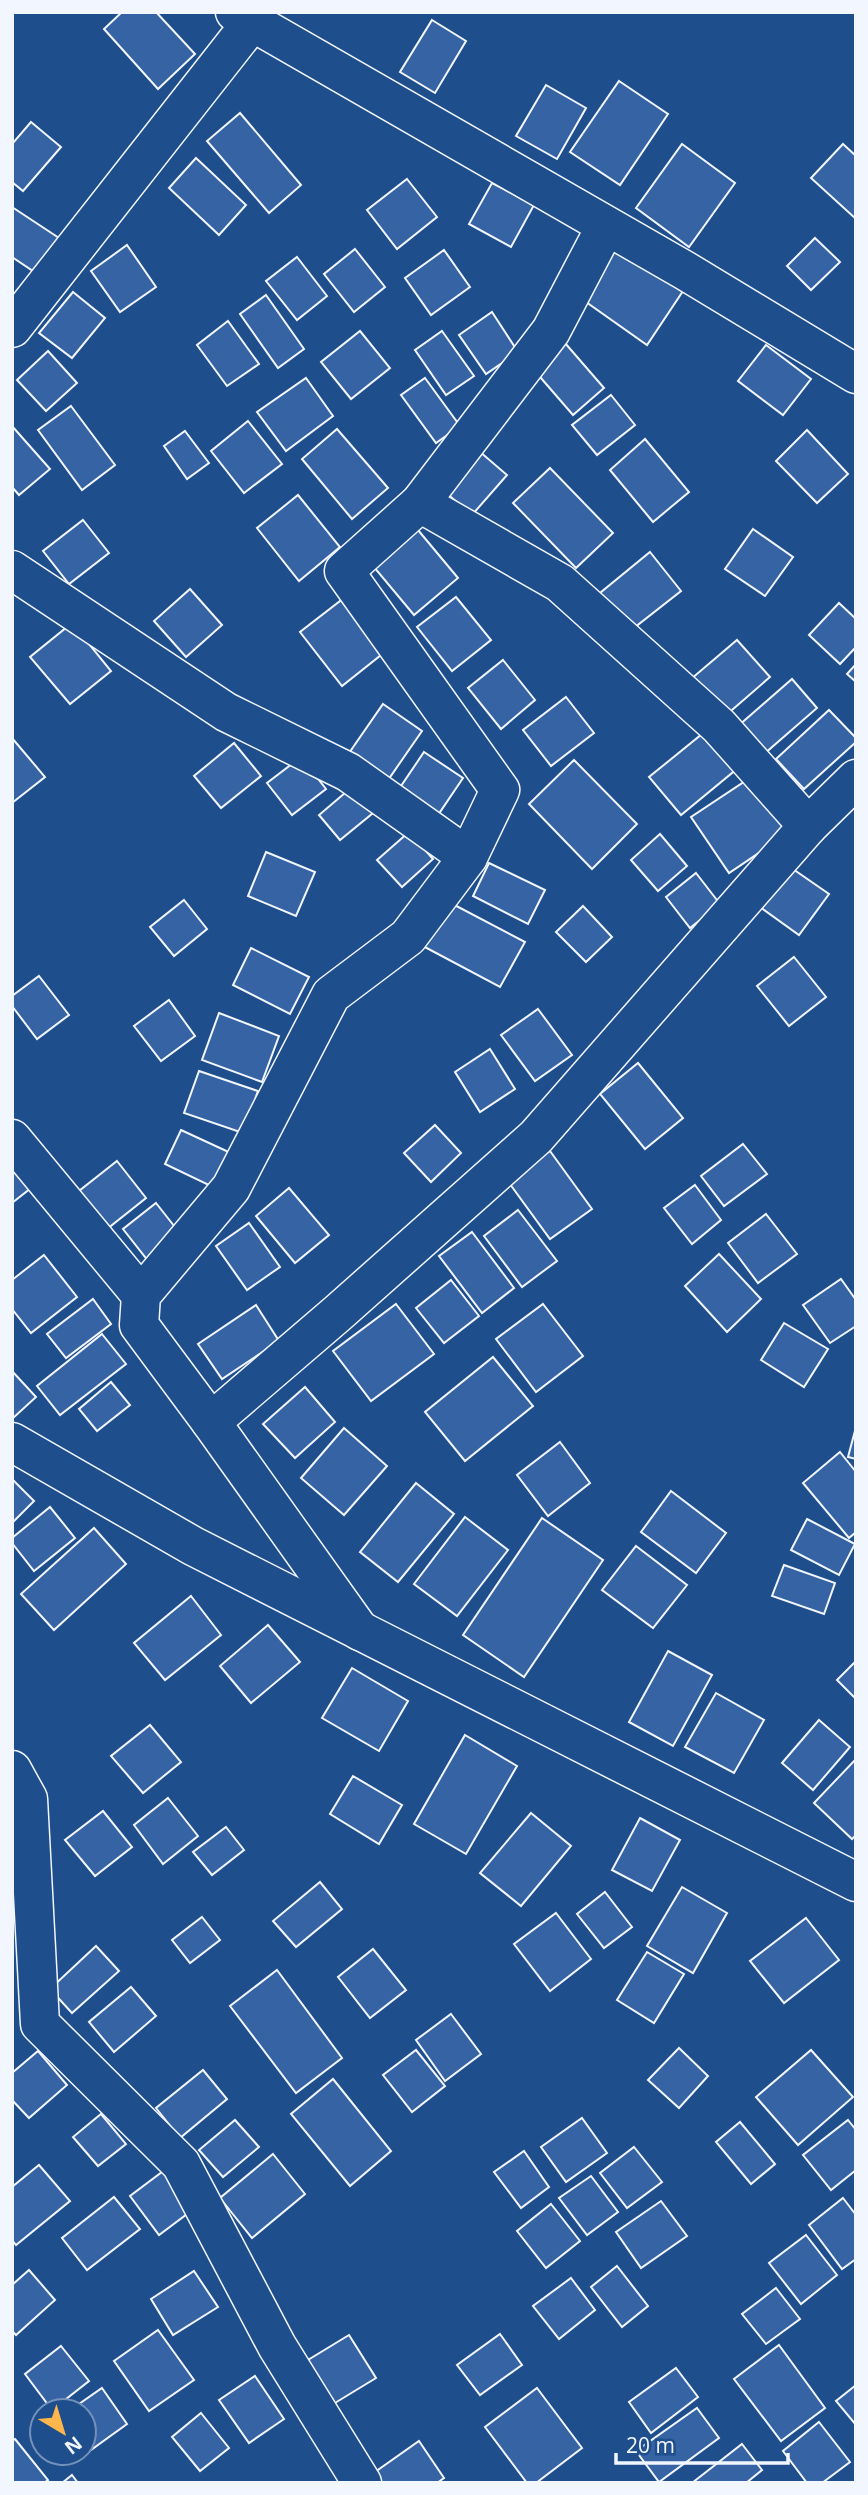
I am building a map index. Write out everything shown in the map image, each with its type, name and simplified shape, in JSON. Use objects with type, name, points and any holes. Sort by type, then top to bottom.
[{"type":"street","points":[[12,328],[243,17],[856,374]]},
{"type":"street","points":[[360,1631],[139,1325],[141,1295],[232,1188],[331,995],[408,937],[468,857],[500,790],[344,571],[420,503],[551,331],[606,226]]},
{"type":"street","points":[[420,503],[560,583],[719,726],[808,826]]},
{"type":"street","points":[[12,570],[226,712],[348,772],[468,857]]},
{"type":"street","points":[[211,1422],[536,1137],[808,826],[856,779]]},
{"type":"street","points":[[12,1139],[141,1295]]},
{"type":"street","points":[[12,1442],[193,1546],[856,1882]]},
{"type":"street","points":[[12,1770],[28,1799],[40,2024],[181,2164],[277,2346],[362,2483]]},
{"type":"building","points":[[122,12],[156,12],[195,54],[158,89],[104,29]]},
{"type":"building","points":[[432,20],[466,41],[435,93],[400,72]]},
{"type":"building","points":[[619,81],[668,114],[620,185],[570,152]]},
{"type":"building","points":[[546,85],[586,108],[557,159],[516,136]]},
{"type":"building","points":[[240,113],[301,185],[269,213],[207,141]]},
{"type":"building","points":[[31,122],[61,147],[23,191],[12,182],[12,144]]},
{"type":"building","points":[[682,144],[735,183],[689,247],[636,208]]},
{"type":"building","points":[[843,144],[856,156],[856,219],[811,178]]},
{"type":"building","points":[[196,158],[246,205],[219,235],[169,188]]},
{"type":"building","points":[[407,179],[437,217],[397,249],[367,210]]},
{"type":"building","points":[[492,183],[534,205],[511,247],[469,224]]},
{"type":"building","points":[[12,207],[59,238],[36,273],[12,257]]},
{"type":"building","points":[[815,238],[840,262],[811,290],[787,266]]},
{"type":"building","points":[[127,245],[156,287],[120,312],[91,271]]},
{"type":"building","points":[[614,245],[683,291],[647,345],[579,297]]},
{"type":"building","points":[[355,249],[385,287],[354,312],[324,274]]},
{"type":"building","points":[[444,250],[470,287],[431,315],[405,278]]},
{"type":"building","points":[[297,257],[327,296],[297,320],[266,281]]},
{"type":"building","points":[[73,292],[105,318],[72,358],[39,333]]},
{"type":"building","points":[[266,295],[304,349],[278,368],[240,314]]},
{"type":"building","points":[[492,312],[518,352],[486,374],[459,335]]},
{"type":"building","points":[[228,321],[259,364],[227,386],[197,345]]},
{"type":"building","points":[[360,331],[390,368],[351,399],[321,362]]},
{"type":"building","points":[[442,331],[474,376],[446,395],[415,350]]},
{"type":"building","points":[[565,343],[604,388],[573,415],[534,370]]},
{"type":"building","points":[[766,345],[811,379],[783,415],[738,381]]},
{"type":"building","points":[[48,351],[77,383],[46,411],[17,380]]},
{"type":"building","points":[[306,378],[333,416],[286,451],[257,412]]},
{"type":"building","points":[[425,378],[460,426],[436,443],[401,395]]},
{"type":"building","points":[[611,395],[635,425],[597,455],[572,425]]},
{"type":"building","points":[[71,406],[115,465],[82,490],[38,430]]},
{"type":"building","points":[[248,421],[282,464],[244,493],[211,451]]},
{"type":"building","points":[[12,426],[50,469],[19,495],[12,487]]},
{"type":"building","points":[[337,429],[388,488],[352,519],[302,459]]},
{"type":"building","points":[[807,430],[848,474],[817,503],[776,461]]},
{"type":"building","points":[[185,431],[209,463],[187,479],[164,446]]},
{"type":"building","points":[[645,439],[689,492],[653,522],[610,470]]},
{"type":"building","points":[[472,445],[507,475],[472,515],[438,486]]},
{"type":"building","points":[[550,468],[613,533],[576,568],[513,503]]},
{"type":"building","points":[[298,495],[340,547],[299,581],[257,528]]},
{"type":"building","points":[[83,520],[109,553],[69,584],[43,551]]},
{"type":"building","points":[[753,529],[793,557],[765,596],[725,569]]},
{"type":"building","points":[[418,530],[458,578],[414,615],[373,566]]},
{"type":"building","points":[[650,552],[681,591],[630,631],[600,593]]},
{"type":"building","points":[[190,589],[222,625],[186,657],[154,621]]},
{"type":"building","points":[[456,597],[491,640],[452,671],[417,627]]},
{"type":"building","points":[[344,598],[386,651],[342,686],[300,632]]},
{"type":"building","points":[[839,603],[856,619],[856,647],[840,664],[809,635]]},
{"type":"building","points":[[72,623],[111,671],[70,704],[30,657]]},
{"type":"building","points":[[737,640],[770,677],[725,716],[691,679]]},
{"type":"building","points":[[503,660],[535,700],[501,729],[468,688]]},
{"type":"building","points":[[856,664],[856,682],[847,674]]},
{"type":"building","points":[[792,679],[817,708],[764,754],[738,726]]},
{"type":"building","points":[[566,697],[594,733],[551,766],[523,730]]},
{"type":"building","points":[[383,704],[422,731],[386,783],[347,756]]},
{"type":"building","points":[[829,710],[856,738],[856,742],[804,789],[776,759]]},
{"type":"building","points":[[707,730],[738,768],[681,815],[649,777]]},
{"type":"building","points":[[12,738],[45,777],[12,803]]},
{"type":"building","points":[[234,743],[261,776],[221,808],[194,776]]},
{"type":"building","points":[[424,752],[463,778],[438,815],[399,789]]},
{"type":"building","points":[[301,757],[326,789],[292,815],[267,783]]},
{"type":"building","points":[[574,760],[637,824],[592,869],[529,804]]},
{"type":"building","points":[[753,776],[790,832],[729,873],[691,817]]},
{"type":"building","points":[[352,787],[373,813],[340,840],[319,815]]},
{"type":"building","points":[[409,832],[433,859],[402,887],[377,860]]},
{"type":"building","points":[[660,834],[687,866],[658,891],[631,860]]},
{"type":"building","points":[[266,852],[315,872],[296,916],[248,896]]},
{"type":"building","points":[[489,863],[545,890],[528,924],[473,896]]},
{"type":"building","points":[[790,867],[829,894],[799,935],[760,907]]},
{"type":"building","points":[[696,873],[720,904],[690,928],[666,897]]},
{"type":"building","points":[[184,900],[207,929],[174,956],[150,927]]},
{"type":"building","points":[[445,900],[525,942],[500,987],[421,945]]},
{"type":"building","points":[[583,906],[612,937],[586,962],[556,932]]},
{"type":"building","points":[[251,948],[309,977],[290,1014],[233,985]]},
{"type":"building","points":[[794,957],[826,997],[789,1026],[757,986]]},
{"type":"building","points":[[39,976],[69,1015],[37,1039],[12,1006],[12,996]]},
{"type":"building","points":[[169,1000],[195,1036],[161,1061],[134,1026]]},
{"type":"building","points":[[538,1009],[572,1055],[535,1081],[501,1035]]},
{"type":"building","points":[[219,1013],[279,1036],[262,1082],[202,1060]]},
{"type":"building","points":[[490,1049],[515,1089],[480,1112],[455,1072]]},
{"type":"building","points":[[638,1063],[683,1118],[645,1149],[600,1094]]},
{"type":"building","points":[[199,1071],[258,1091],[243,1133],[184,1113]]},
{"type":"building","points":[[435,1125],[461,1153],[431,1182],[404,1153]]},
{"type":"building","points":[[181,1130],[233,1154],[217,1189],[165,1164]]},
{"type":"building","points":[[743,1144],[767,1174],[724,1206],[701,1176]]},
{"type":"building","points":[[550,1151],[592,1209],[550,1239],[507,1180]]},
{"type":"building","points":[[117,1161],[146,1198],[107,1229],[79,1191]]},
{"type":"building","points":[[12,1164],[31,1188],[12,1203]]},
{"type":"building","points":[[695,1185],[721,1220],[692,1244],[664,1208]]},
{"type":"building","points":[[289,1188],[329,1235],[295,1263],[256,1216]]},
{"type":"building","points":[[156,1203],[182,1236],[149,1262],[123,1229]]},
{"type":"building","points":[[518,1210],[557,1261],[522,1287],[484,1236]]},
{"type":"building","points":[[766,1214],[797,1254],[758,1283],[728,1243]]},
{"type":"building","points":[[249,1223],[280,1267],[247,1290],[216,1246]]},
{"type":"building","points":[[472,1232],[514,1288],[482,1313],[439,1256]]},
{"type":"building","points":[[719,1254],[761,1299],[727,1332],[685,1286]]},
{"type":"building","points":[[44,1255],[77,1297],[31,1333],[12,1309],[12,1280]]},
{"type":"building","points":[[841,1279],[856,1300],[856,1326],[830,1343],[803,1305]]},
{"type":"building","points":[[451,1280],[479,1316],[444,1343],[416,1308]]},
{"type":"building","points":[[93,1299],[111,1324],[66,1358],[47,1334]]},
{"type":"building","points":[[396,1304],[434,1354],[371,1401],[333,1351]]},
{"type":"building","points":[[543,1304],[583,1356],[536,1392],[496,1339]]},
{"type":"building","points":[[256,1305],[279,1341],[222,1379],[198,1344]]},
{"type":"building","points":[[784,1323],[828,1349],[804,1387],[761,1360]]},
{"type":"building","points":[[102,1334],[126,1364],[60,1415],[37,1386]]},
{"type":"building","points":[[493,1357],[533,1406],[465,1461],[425,1412]]},
{"type":"building","points":[[12,1371],[36,1397],[12,1419]]},
{"type":"building","points":[[111,1382],[130,1405],[97,1431],[79,1409]]},
{"type":"building","points":[[305,1387],[335,1422],[295,1458],[263,1424]]},
{"type":"building","points":[[856,1427],[856,1459],[848,1457]]},
{"type":"building","points":[[344,1428],[387,1466],[344,1515],[301,1478]]},
{"type":"building","points":[[560,1442],[590,1483],[548,1516],[517,1475]]},
{"type":"building","points":[[840,1452],[856,1472],[856,1532],[849,1538],[803,1483]]},
{"type":"building","points":[[12,1479],[34,1501],[12,1523]]},
{"type":"building","points":[[416,1483],[454,1514],[398,1582],[360,1552]]},
{"type":"building","points":[[671,1491],[726,1533],[696,1573],[641,1532]]},
{"type":"building","points":[[50,1507],[75,1538],[34,1571],[12,1543],[12,1538]]},
{"type":"building","points":[[465,1517],[508,1550],[457,1616],[414,1584]]},
{"type":"building","points":[[542,1518],[603,1560],[524,1677],[463,1635]]},
{"type":"building","points":[[807,1519],[855,1544],[839,1575],[791,1550]]},
{"type":"building","points":[[94,1528],[126,1564],[54,1630],[21,1594]]},
{"type":"building","points":[[636,1546],[687,1585],[653,1628],[602,1590]]},
{"type":"building","points":[[784,1565],[835,1583],[824,1614],[772,1596]]},
{"type":"building","points":[[191,1596],[221,1635],[165,1680],[134,1643]]},
{"type":"building","points":[[268,1625],[300,1662],[251,1703],[220,1666]]},
{"type":"building","points":[[668,1651],[712,1675],[673,1746],[629,1722]]},
{"type":"building","points":[[856,1661],[856,1699],[837,1680]]},
{"type":"building","points":[[352,1668],[408,1701],[379,1751],[322,1718]]},
{"type":"building","points":[[716,1693],[764,1720],[734,1773],[685,1747]]},
{"type":"building","points":[[819,1720],[850,1747],[813,1790],[782,1763]]},
{"type":"building","points":[[150,1725],[181,1762],[143,1793],[111,1756]]},
{"type":"building","points":[[465,1735],[517,1766],[466,1854],[414,1824]]},
{"type":"building","points":[[856,1759],[856,1835],[852,1839],[814,1803]]},
{"type":"building","points":[[353,1776],[402,1805],[379,1844],[330,1814]]},
{"type":"building","points":[[168,1798],[198,1836],[163,1864],[134,1825]]},
{"type":"building","points":[[103,1811],[132,1847],[95,1876],[65,1840]]},
{"type":"building","points":[[531,1813],[571,1846],[521,1906],[480,1873]]},
{"type":"building","points":[[640,1818],[680,1840],[652,1891],[612,1870]]},
{"type":"building","points":[[226,1827],[244,1850],[212,1875],[193,1852]]},
{"type":"building","points":[[320,1882],[342,1909],[296,1947],[273,1921]]},
{"type":"building","points":[[682,1887],[727,1913],[693,1973],[647,1946]]},
{"type":"building","points":[[605,1892],[632,1927],[604,1948],[577,1914]]},
{"type":"building","points":[[556,1913],[591,1959],[550,1991],[514,1944]]},
{"type":"building","points":[[202,1917],[220,1940],[190,1963],[172,1940]]},
{"type":"building","points":[[806,1918],[839,1960],[784,2003],[750,1961]]},
{"type":"building","points":[[96,1946],[119,1971],[72,2013],[50,1989]]},
{"type":"building","points":[[373,1949],[406,1990],[370,2018],[338,1977]]},
{"type":"building","points":[[647,1952],[684,1974],[654,2023],[617,2000]]},
{"type":"building","points":[[277,1970],[342,2058],[296,2093],[230,2006]]},
{"type":"building","points":[[131,1987],[156,2016],[114,2052],[89,2022]]},
{"type":"building","points":[[451,2014],[481,2054],[445,2081],[416,2040]]},
{"type":"building","points":[[679,2048],[708,2076],[679,2108],[648,2080]]},
{"type":"building","points":[[416,2050],[445,2086],[412,2112],[383,2075]]},
{"type":"building","points":[[811,2050],[853,2097],[798,2145],[756,2097]]},
{"type":"building","points":[[38,2051],[67,2085],[29,2118],[12,2100],[12,2073]]},
{"type":"building","points":[[203,2070],[227,2099],[180,2138],[156,2108]]},
{"type":"building","points":[[333,2079],[391,2151],[350,2186],[291,2114]]},
{"type":"building","points":[[101,2114],[126,2144],[98,2166],[73,2137]]},
{"type":"building","points":[[582,2118],[607,2153],[566,2182],[541,2147]]},
{"type":"building","points":[[235,2120],[259,2147],[223,2177],[199,2150]]},
{"type":"building","points":[[848,2120],[856,2130],[856,2170],[831,2190],[803,2155]]},
{"type":"building","points":[[740,2122],[775,2164],[751,2184],[716,2142]]},
{"type":"building","points":[[634,2147],[662,2182],[627,2208],[600,2173]]},
{"type":"building","points":[[524,2151],[549,2187],[521,2208],[494,2172]]},
{"type":"building","points":[[273,2154],[305,2194],[252,2238],[220,2198]]},
{"type":"building","points":[[39,2165],[70,2201],[16,2245],[12,2240],[12,2187]]},
{"type":"building","points":[[166,2169],[195,2208],[159,2235],[130,2196]]},
{"type":"building","points":[[591,2176],[618,2212],[587,2235],[559,2198]]},
{"type":"building","points":[[114,2197],[140,2229],[87,2270],[62,2238]]},
{"type":"building","points":[[843,2198],[856,2215],[856,2259],[842,2269],[809,2225]]},
{"type":"building","points":[[661,2201],[687,2236],[641,2268],[616,2232]]},
{"type":"building","points":[[551,2204],[580,2241],[546,2268],[517,2231]]},
{"type":"building","points":[[806,2235],[837,2275],[801,2304],[769,2263]]},
{"type":"building","points":[[617,2266],[648,2306],[622,2327],[591,2287]]},
{"type":"building","points":[[29,2270],[55,2300],[16,2335],[12,2331],[12,2285]]},
{"type":"building","points":[[194,2271],[218,2307],[173,2335],[151,2299]]},
{"type":"building","points":[[571,2278],[595,2310],[559,2339],[533,2306]]},
{"type":"building","points":[[776,2288],[800,2319],[766,2344],[742,2314]]},
{"type":"building","points":[[158,2330],[194,2380],[149,2411],[114,2361]]},
{"type":"building","points":[[500,2334],[522,2365],[480,2395],[457,2365]]},
{"type":"building","points":[[349,2335],[376,2378],[330,2406],[303,2363]]},
{"type":"building","points":[[779,2345],[825,2408],[781,2441],[734,2379]]},
{"type":"building","points":[[61,2346],[89,2381],[69,2397],[42,2397],[25,2374]]},
{"type":"building","points":[[676,2368],[698,2397],[651,2433],[629,2402]]},
{"type":"building","points":[[255,2376],[284,2419],[249,2443],[219,2400]]},
{"type":"building","points":[[856,2385],[856,2425],[836,2401]]},
{"type":"building","points":[[102,2388],[127,2424],[98,2445],[98,2397],[89,2397]]},
{"type":"building","points":[[537,2388],[582,2448],[536,2483],[527,2483],[485,2427]]},
{"type":"building","points":[[697,2408],[719,2438],[659,2482],[636,2451]]},
{"type":"building","points":[[201,2413],[229,2448],[200,2471],[172,2437]]},
{"type":"building","points":[[819,2422],[850,2462],[822,2483],[807,2483],[783,2451]]},
{"type":"building","points":[[15,2439],[28,2455],[28,2467],[38,2467],[48,2480],[44,2483],[12,2483],[12,2441]]},
{"type":"building","points":[[419,2441],[444,2478],[437,2483],[382,2483],[375,2472]]},
{"type":"building","points":[[742,2444],[762,2470],[746,2483],[692,2483]]},
{"type":"building","points":[[72,2475],[78,2483],[62,2483]]}]
